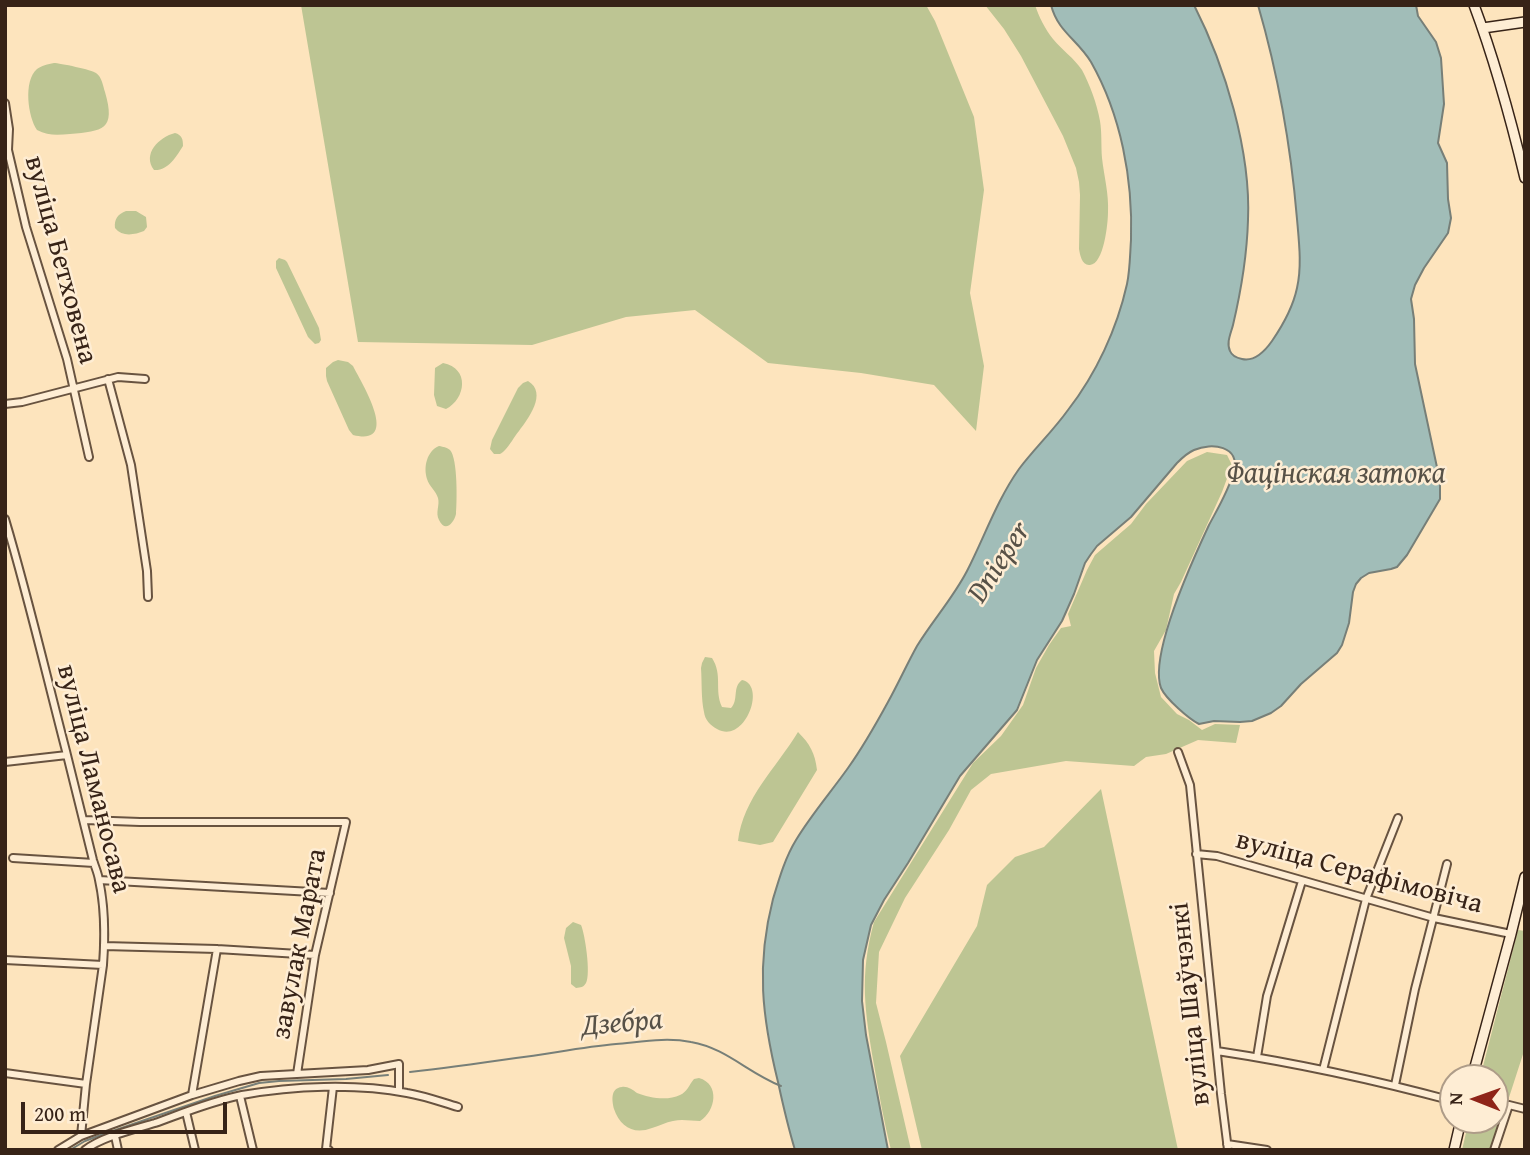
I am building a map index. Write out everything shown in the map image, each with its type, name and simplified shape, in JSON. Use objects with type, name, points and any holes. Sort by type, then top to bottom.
[{"type":"main road","points":[[1474,5],[1514,131],[1525,178]]},
{"type":"main road","points":[[1483,28],[1525,22]]},
{"type":"main road","points":[[1476,1064],[1525,877]]},
{"type":"main road","points":[[1514,921],[1525,926]]},
{"type":"street","name":"вуліца Бетховена","points":[[5,103],[9,129],[8,150],[26,227],[67,359],[89,457]]},
{"type":"street","name":"вуліца Бетховена","points":[[5,404],[118,377],[145,379]]},
{"type":"street","points":[[108,379],[131,466],[147,570],[148,597]]},
{"type":"street","name":"вуліца Ламаносава","points":[[5,519],[23,578],[85,820],[99,880],[103,912],[103,965],[81,1136]]},
{"type":"street","name":"вуліца Шаўчэнкі","points":[[1178,752],[1190,785],[1228,1147]]},
{"type":"street","points":[[5,762],[67,755]]},
{"type":"street","points":[[1323,1070],[1366,899],[1398,818]]},
{"type":"street","name":"завулак Марата","points":[[85,820],[346,822],[315,955],[297,1074]]},
{"type":"street","name":"вуліца Серафімовіча","points":[[1196,854],[1217,856],[1433,918],[1511,934]]},
{"type":"street","points":[[13,858],[94,863]]},
{"type":"street","points":[[1395,1085],[1415,989],[1447,864]]},
{"type":"street","points":[[99,880],[330,893]]},
{"type":"street","points":[[1257,1058],[1267,996],[1302,881]]},
{"type":"street","points":[[104,946],[315,955]]},
{"type":"street","points":[[192,1095],[217,949]]},
{"type":"street","points":[[5,960],[103,965]]},
{"type":"street","points":[[1217,1051],[1323,1070],[1439,1097]]},
{"type":"street","points":[[58,1150],[81,1136],[192,1095],[261,1076],[368,1070],[399,1064],[399,1091]]},
{"type":"street","points":[[5,1073],[86,1084]]},
{"type":"street","points":[[329,1150],[326,1149],[333,1087]]},
{"type":"street","points":[[85,1150],[115,1136],[216,1101],[296,1088],[399,1091],[458,1107]]},
{"type":"street","points":[[240,1096],[253,1150]]},
{"type":"street","points":[[1509,1105],[1525,1109]]},
{"type":"street","points":[[186,1112],[195,1150]]},
{"type":"street","points":[[115,1136],[118,1150]]},
{"type":"street","points":[[1228,1147],[1267,1150]]},
{"type":"green space","points":[[301,5],[926,5],[974,117],[984,190],[970,293],[984,366],[976,431],[934,385],[861,373],[768,363],[695,310],[626,317],[532,345],[358,342]]},
{"type":"green space","points":[[985,5],[1035,5],[1047,31],[1079,66],[1090,88],[1100,121],[1108,205],[1102,251],[1095,263],[1087,265],[1081,257],[1079,182],[1063,136],[1021,56]]},
{"type":"green space","points":[[54,63],[98,75],[108,105],[109,114],[104,126],[91,132],[61,135],[37,130],[29,108],[30,82],[37,69]]},
{"type":"green space","points":[[175,133],[182,138],[183,146],[167,166],[154,170],[151,152],[163,138]]},
{"type":"green space","points":[[126,211],[136,211],[146,217],[147,227],[144,231],[128,234],[115,228],[117,217]]},
{"type":"green space","points":[[279,258],[287,262],[319,328],[319,343],[315,344],[308,337],[276,268]]},
{"type":"green space","points":[[338,360],[353,366],[374,411],[377,423],[375,432],[367,436],[353,435],[349,430],[327,381],[326,368]]},
{"type":"green space","points":[[443,363],[458,371],[462,384],[458,398],[446,409],[437,406],[434,395],[435,368]]},
{"type":"green space","points":[[528,381],[536,392],[534,406],[507,448],[494,454],[490,449],[492,440],[518,388]]},
{"type":"green space","points":[[439,446],[450,450],[456,471],[456,514],[453,521],[446,526],[441,524],[438,517],[438,498],[426,474],[429,455]]},
{"type":"green space","points":[[1207,452],[1227,455],[1232,465],[1174,594],[1166,630],[1154,651],[1155,673],[1161,697],[1177,714],[1202,730],[1215,724],[1240,725],[1236,743],[1198,740],[1166,754],[1146,757],[1134,766],[1066,761],[991,774],[971,790],[905,898],[879,952],[876,1003],[911,1150],[891,1150],[866,1011],[866,960],[874,922],[973,763],[1001,736],[1023,705],[1036,668],[1049,645],[1061,628],[1071,626],[1068,614],[1095,555],[1131,524],[1187,461]]},
{"type":"green space","points":[[705,657],[712,658],[715,664],[722,707],[731,708],[737,686],[742,680],[749,684],[753,692],[749,712],[744,722],[736,729],[727,732],[717,729],[705,717],[701,668]]},
{"type":"green space","points":[[798,732],[811,749],[817,770],[773,842],[760,845],[738,841],[741,825],[754,797]]},
{"type":"green space","points":[[1101,789],[1178,1150],[922,1150],[900,1056],[977,926],[987,885],[1015,857],[1044,847]]},
{"type":"green space","points":[[573,922],[581,925],[588,963],[586,983],[583,987],[576,988],[571,984],[571,966],[564,938],[566,928]]},
{"type":"green space","points":[[1518,930],[1525,931],[1525,1048],[1509,1097],[1509,1064],[1484,1064]]},
{"type":"green space","points":[[694,1079],[706,1081],[713,1092],[710,1111],[700,1121],[676,1120],[639,1131],[624,1125],[614,1109],[613,1095],[618,1088],[626,1087],[653,1097],[670,1098],[682,1094]]},
{"type":"green space","points":[[1466,1134],[1497,1134],[1492,1150],[1462,1150]]},
{"type":"water","points":[[1051,5],[1194,5],[1226,82],[1245,166],[1248,193],[1246,246],[1241,286],[1228,345],[1233,355],[1247,359],[1263,352],[1284,322],[1295,295],[1300,263],[1287,138],[1278,84],[1258,5],[1416,5],[1418,16],[1436,42],[1441,58],[1444,104],[1438,143],[1447,163],[1451,218],[1448,233],[1424,268],[1411,299],[1415,364],[1438,472],[1440,499],[1397,567],[1369,573],[1356,584],[1342,645],[1337,653],[1301,684],[1281,706],[1252,721],[1214,721],[1199,724],[1178,708],[1161,688],[1161,653],[1184,582],[1229,485],[1235,463],[1229,451],[1209,446],[1191,451],[1177,463],[1131,517],[1097,546],[1085,563],[1062,621],[1037,660],[1017,710],[960,776],[871,925],[863,960],[862,1001],[888,1150],[795,1150],[772,1058],[763,991],[764,946],[773,899],[785,861],[802,831],[864,744],[917,646],[961,581],[1011,481],[1088,381],[1111,334],[1127,284],[1131,217],[1123,148],[1110,104],[1091,62],[1058,22]]},
{"type":"waterway","name":"Дзебра","points":[[410,1072],[603,1045],[672,1040],[704,1045],[781,1086]]},
{"type":"waterway","name":"Дзебра","points":[[70,1150],[101,1135],[259,1083],[388,1075]]},
{"type":"water label","name":"Фацінская затока","points":[[1336,474]]},
{"type":"water label","name":"Dnieper","points":[[1000,563]]}]
